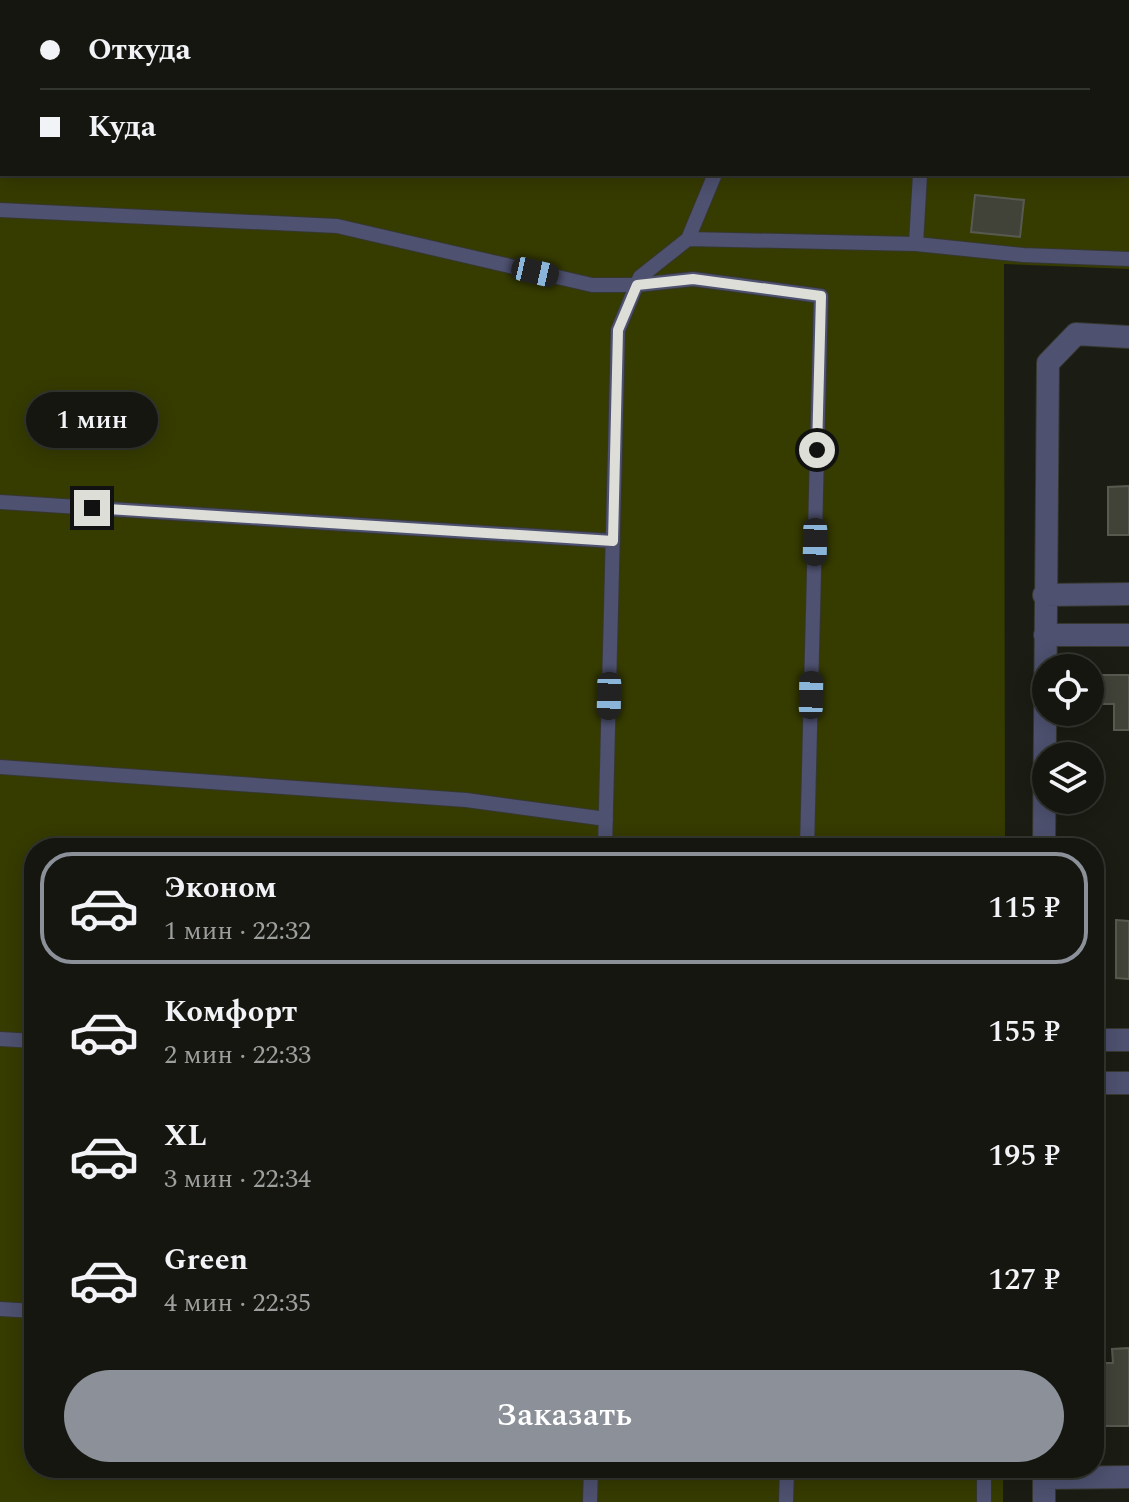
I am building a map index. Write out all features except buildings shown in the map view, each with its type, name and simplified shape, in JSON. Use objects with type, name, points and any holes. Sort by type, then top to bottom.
[{"type":"street","points":[[1044,838],[1048,363],[1076,334],[1129,337]]},
{"type":"street","points":[[1044,595],[1129,594]]},
{"type":"street","points":[[1045,635],[1129,635]]},
{"type":"street","points":[[1104,1040],[1129,1040]]},
{"type":"street","points":[[1104,1083],[1129,1083]]},
{"type":"street","points":[[1104,1476],[1129,1477]]},
{"type":"street","points":[[1044,1478],[1044,1502]]},
{"type":"lane","points":[[605,838],[618,330],[640,277],[688,239],[714,176]]},
{"type":"lane","points":[[916,244],[920,176]]},
{"type":"lane","points":[[0,210],[337,226],[592,285],[637,285],[693,279],[821,296],[807,838]]},
{"type":"lane","points":[[688,239],[916,244],[1037,256],[1129,259]]},
{"type":"lane","points":[[0,502],[613,541]]},
{"type":"lane","points":[[0,767],[466,800],[606,819]]},
{"type":"lane","points":[[0,1039],[24,1040]]},
{"type":"lane","points":[[0,1309],[24,1310]]},
{"type":"lane","points":[[590,1502],[591,1478]]},
{"type":"lane","points":[[786,1502],[787,1478]]},
{"type":"lane","points":[[984,1478],[984,1502]]},
{"type":"green space","points":[[0,176],[1129,176],[1129,269],[1004,264],[1005,838],[24,838],[24,1478],[1003,1478],[1003,1502],[0,1502]]},
{"type":"route","points":[[92,508],[613,541],[618,330],[637,285],[693,279],[821,296],[817,450]]}]
